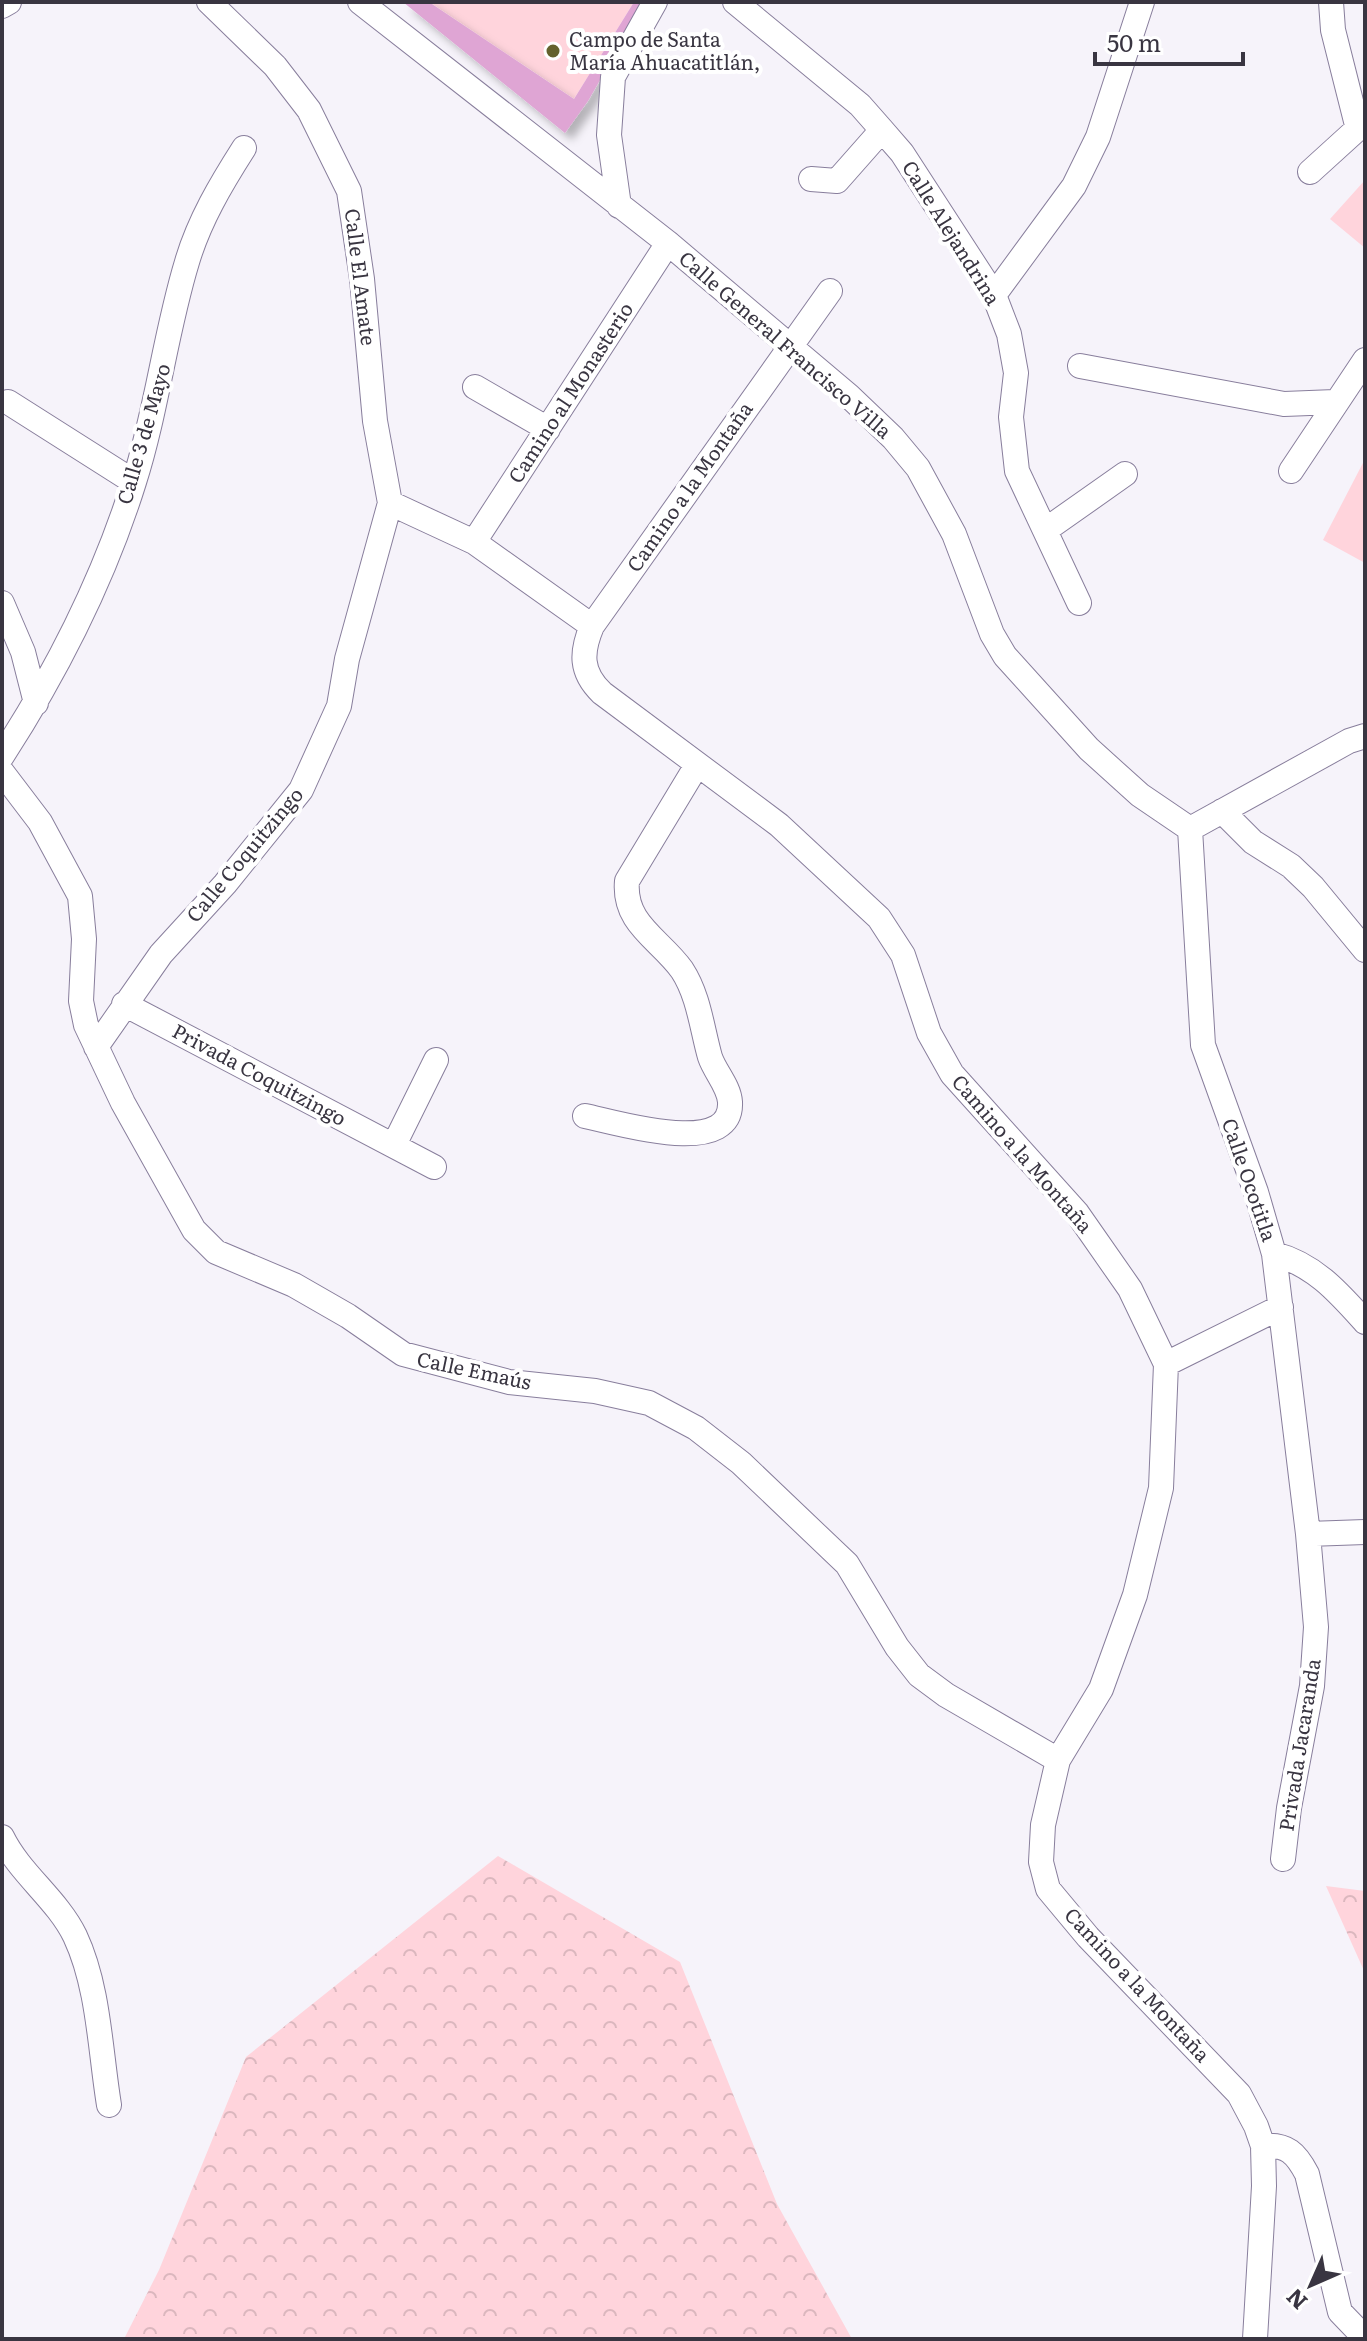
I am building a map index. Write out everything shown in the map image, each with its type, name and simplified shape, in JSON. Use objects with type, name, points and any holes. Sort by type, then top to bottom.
[{"type":"street","points":[[2,6],[9,2]]},
{"type":"street","name":"Calle El Amate","points":[[209,2],[275,66],[309,110],[349,191],[362,279],[375,421],[390,503]]},
{"type":"street","name":"Calle General Francisco Villa","points":[[360,2],[668,243],[787,348],[849,396],[918,468],[954,534],[992,634],[1005,656],[1089,749],[1140,795],[1190,829]]},
{"type":"street","points":[[619,206],[609,135],[613,77],[655,2]]},
{"type":"street","name":"Calle Alejandrina","points":[[735,2],[860,105],[902,153],[994,295],[1009,334],[1016,373],[1011,417],[1017,471],[1047,529],[1079,603]]},
{"type":"street","points":[[994,295],[1074,186],[1098,137],[1142,2]]},
{"type":"street","points":[[1310,172],[1362,126],[1333,30],[1331,2]]},
{"type":"street","points":[[811,179],[837,181],[882,130]]},
{"type":"street","name":"Calle 3 de Mayo","points":[[2,756],[58,662],[134,482],[186,264],[223,181],[244,148]]},
{"type":"street","name":"Camino al Monasterio","points":[[474,542],[668,243]]},
{"type":"street","name":"Camino a la Montaña","points":[[830,291],[592,626],[584,643],[583,664],[590,681],[779,825],[879,918],[903,955],[929,1033],[952,1074],[1077,1213],[1130,1289],[1166,1364],[1161,1488],[1135,1595],[1101,1689],[1058,1760],[1043,1825],[1041,1862],[1048,1889],[1088,1937],[1239,2094],[1263,2146],[1255,2339]]},
{"type":"street","points":[[1291,471],[1365,360]]},
{"type":"street","points":[[1080,366],[1284,404],[1335,402]]},
{"type":"street","points":[[475,387],[548,429]]},
{"type":"street","points":[[8,402],[134,482]]},
{"type":"street","points":[[1047,529],[1125,474]]},
{"type":"street","points":[[390,503],[474,542],[592,626]]},
{"type":"street","name":"Calle Coquitzingo","points":[[96,1047],[161,954],[225,884],[301,790],[339,706],[351,644],[390,503]]},
{"type":"street","points":[[2,603],[23,652],[36,703]]},
{"type":"street","points":[[23,652],[58,662]]},
{"type":"street","points":[[1190,829],[1349,741],[1365,736]]},
{"type":"street","points":[[585,1116],[690,1135],[709,1133],[727,1116],[730,1102],[711,1061],[691,987],[682,971],[636,921],[626,897],[627,881],[697,765]]},
{"type":"street","name":"Calle Emaús","points":[[2,772],[40,822],[80,896],[84,939],[81,1001],[86,1025],[123,1103],[194,1230],[216,1252],[294,1285],[348,1316],[403,1354],[509,1382],[595,1391],[649,1403],[696,1428],[741,1463],[847,1564],[897,1647],[919,1675],[946,1695],[1058,1760]]},
{"type":"street","points":[[1222,811],[1253,842],[1291,866],[1313,887],[1365,950]]},
{"type":"street","name":"Calle Ocotitla","points":[[1190,829],[1203,1045],[1256,1192],[1274,1254],[1308,1534]]},
{"type":"street","name":"Privada Coquitzingo","points":[[124,1004],[278,1088],[434,1167]]},
{"type":"street","points":[[394,1145],[436,1060]]},
{"type":"street","points":[[1274,1254],[1295,1259],[1331,1285],[1365,1322]]},
{"type":"street","points":[[1166,1364],[1281,1307]]},
{"type":"street","points":[[1308,1534],[1365,1532]]},
{"type":"street","name":"Privada Jacaranda","points":[[1283,1859],[1289,1808],[1312,1686],[1316,1627],[1308,1534]]},
{"type":"street","points":[[2,1837],[21,1867],[74,1934],[94,1998],[109,2105]]},
{"type":"street","points":[[1263,2146],[1278,2144],[1290,2149],[1307,2174],[1340,2312],[1365,2338]]},
{"type":"green space","name":"Campo de Santa María Ahuacatitlán,","points":[[429,2],[634,2],[574,99]]},
{"type":"green space","points":[[1365,180],[1365,248],[1330,219]]},
{"type":"green space","points":[[1365,459],[1365,563],[1323,540]]},
{"type":"green space","points":[[498,1856],[680,1962],[777,2204],[852,2339],[124,2339],[159,2270],[246,2057]]},
{"type":"green space","points":[[1326,1886],[1365,1891],[1365,1973]]},
{"type":"building","points":[[403,2],[429,2],[574,99],[634,2],[643,5],[588,101],[565,133]]},
{"type":"place","name":"Campo de Santa María Ahuacatitlán,","points":[[553,51]]}]
